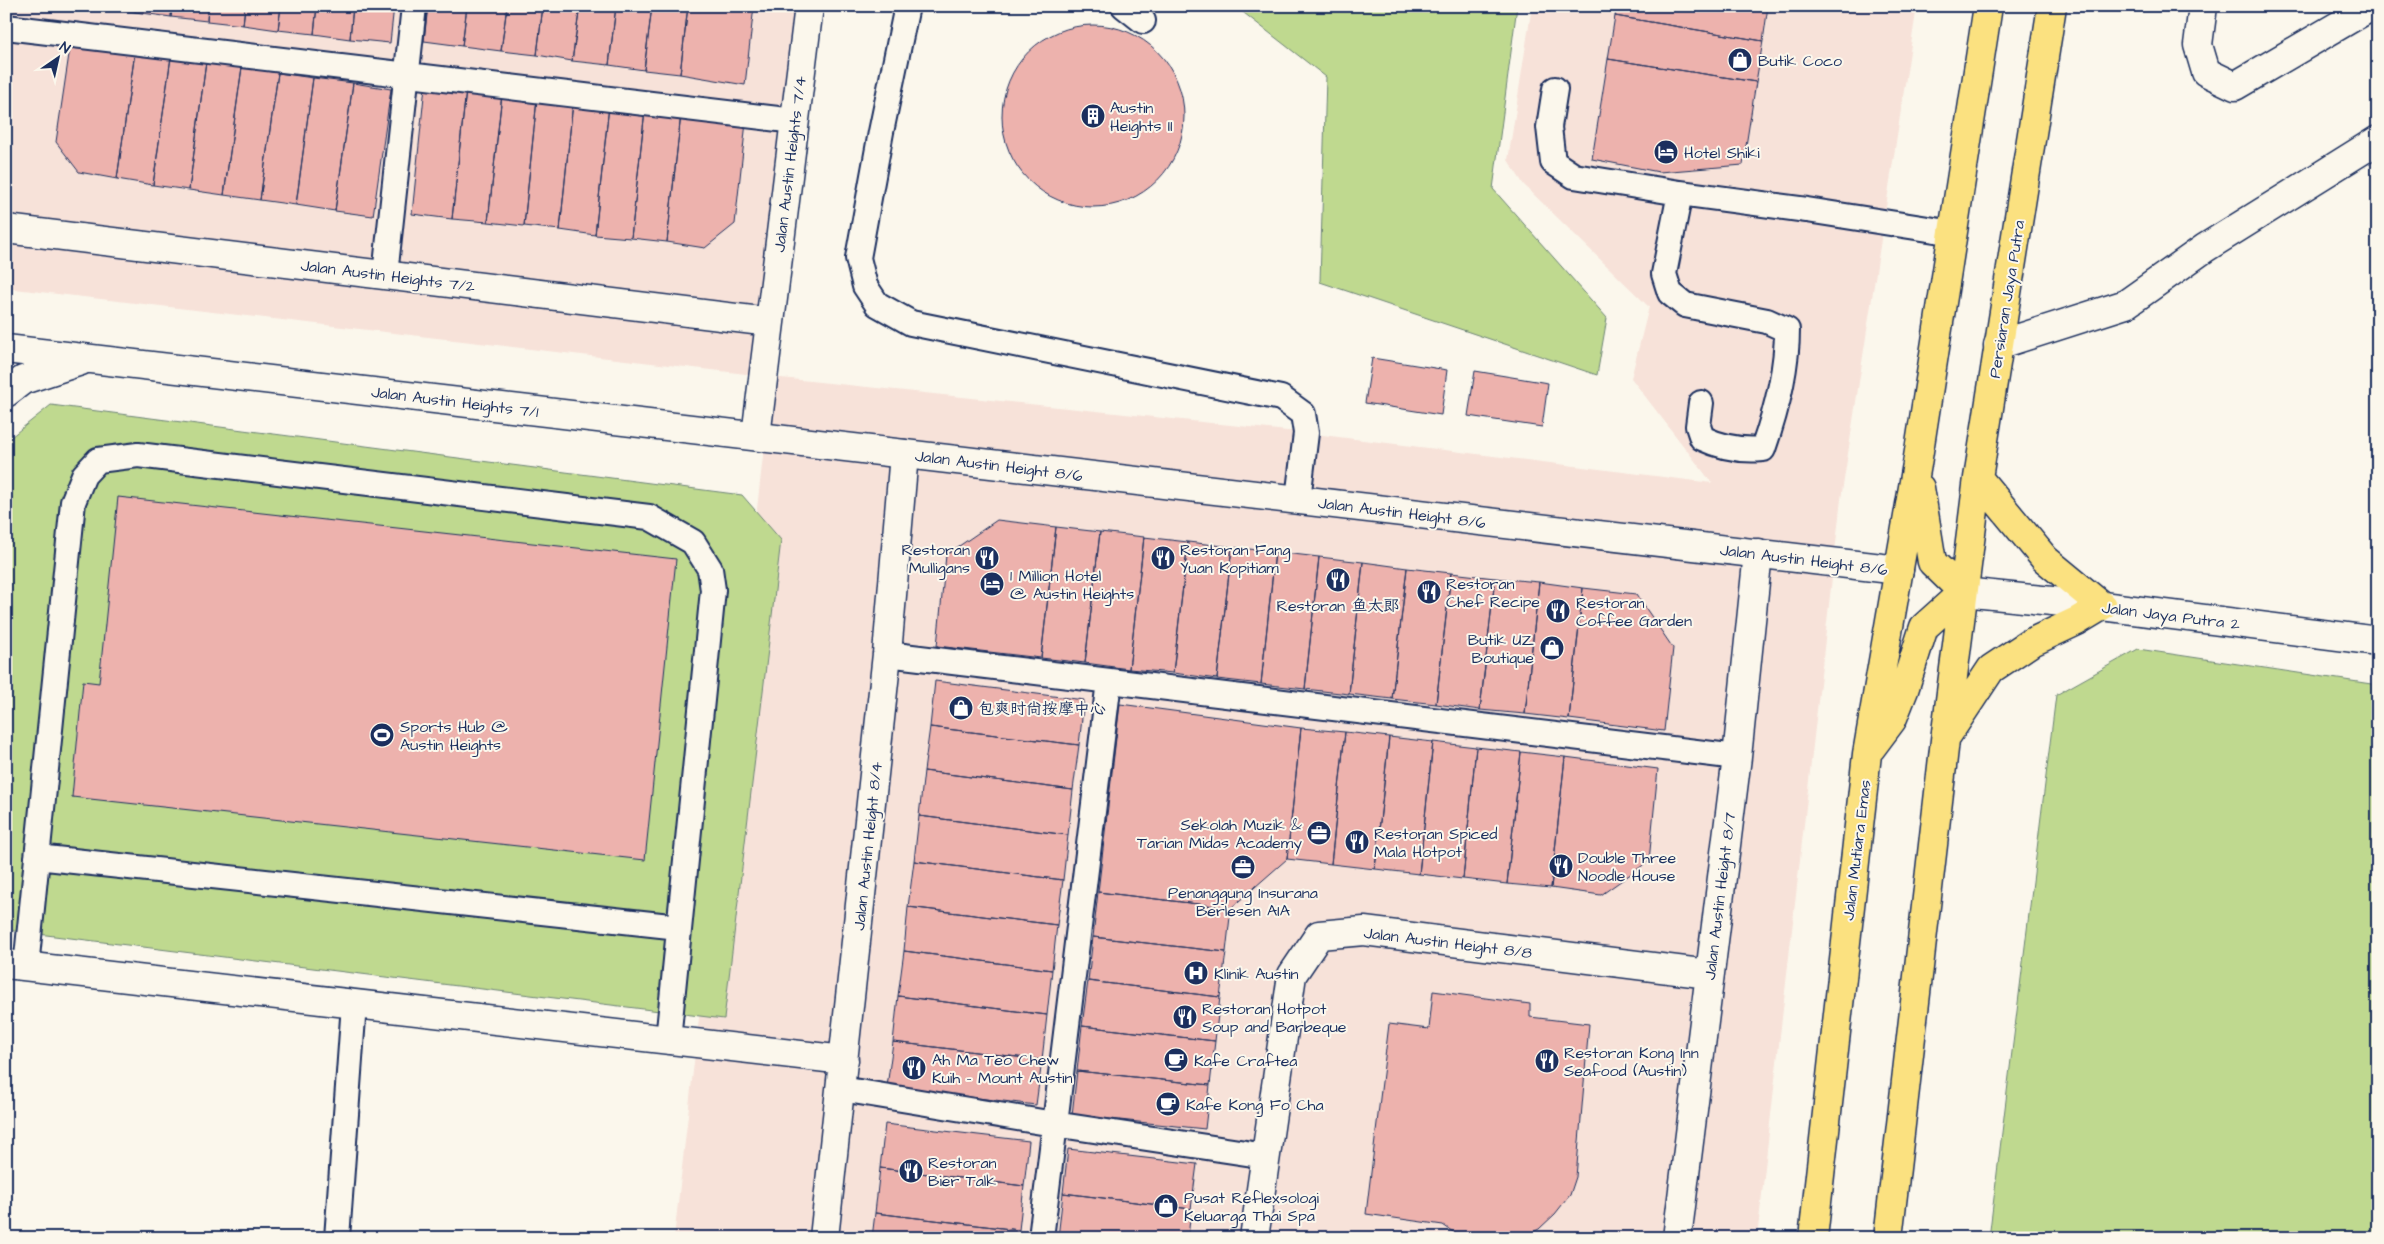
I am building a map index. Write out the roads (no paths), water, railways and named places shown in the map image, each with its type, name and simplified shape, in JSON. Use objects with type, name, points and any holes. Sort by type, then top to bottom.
[{"type":"main road","points":[[1963,592],[1932,562],[1917,464],[1988,6]]},
{"type":"main road","name":"Persiaran Jaya Putra","points":[[1963,592],[1998,344],[2052,6]]},
{"type":"main road","name":"Jalan Mutiara Emas","points":[[1813,1238],[1867,754],[1917,464]]},
{"type":"main road","points":[[1945,740],[1992,669],[2030,642],[2076,621],[2102,606],[2045,559],[1978,478]]},
{"type":"main road","points":[[1888,1238],[1963,592]]},
{"type":"main road","points":[[1867,754],[1892,720],[1904,690],[1924,627],[1963,592]]},
{"type":"street","name":"Jalan Austin Heights 7/4","points":[[756,436],[809,6]]},
{"type":"street","points":[[2203,6],[2198,45],[2206,72],[2235,86],[2372,6]]},
{"type":"street","points":[[1998,344],[2126,304],[2205,248],[2378,140]]},
{"type":"street","name":"Jalan Austin Heights 7/2","points":[[6,229],[770,322]]},
{"type":"street","name":"Jalan Austin Heights 7/1","points":[[6,349],[904,454]]},
{"type":"street","points":[[6,393],[24,380],[87,358]]},
{"type":"street","name":"Jalan Austin Height 8/6","points":[[904,454],[1899,570]]},
{"type":"street","name":"Jalan Austin Height 8/4","points":[[824,1238],[887,654],[904,454]]},
{"type":"street","name":"Jalan Austin Height 8/7","points":[[1677,1238],[1737,757],[1758,553]]},
{"type":"street","name":"Jalan Jaya Putra 2","points":[[1963,592],[2102,606],[2378,641]]},
{"type":"street","name":"Jalan Austin Height 8/8","points":[[1254,1238],[1292,975],[1318,935],[1364,931],[1709,974]]},
{"type":"street","points":[[16,965],[844,1060]]},
{"type":"lane","points":[[385,275],[414,6]]},
{"type":"lane","points":[[907,6],[858,258],[865,286],[877,304],[911,323],[1281,398],[1303,414],[1306,434],[1298,499]]},
{"type":"lane","points":[[1124,6],[1143,21]]},
{"type":"lane","points":[[6,27],[795,121]]},
{"type":"lane","points":[[1555,89],[1549,127],[1552,162],[1574,176],[1954,233]]},
{"type":"lane","points":[[1680,193],[1664,274],[1670,293],[1685,305],[1767,321],[1787,330],[1787,351],[1771,426],[1763,449],[1747,451],[1715,444],[1702,438],[1698,426],[1701,403]]},
{"type":"lane","points":[[16,965],[37,857],[73,502],[84,475],[98,460],[138,455],[649,517],[694,542],[710,569],[713,590],[668,1040]]},
{"type":"lane","points":[[887,654],[1737,757]]},
{"type":"lane","points":[[1041,1238],[1109,681]]},
{"type":"lane","points":[[37,857],[679,927]]},
{"type":"lane","points":[[337,1238],[354,1004]]},
{"type":"lane","points":[[841,1089],[1266,1156]]},
{"type":"place","name":"Butik Coco","points":[[1740,60]]},
{"type":"place","name":"Austin Heights II","points":[[1093,116]]},
{"type":"place","name":"Hotel Shiki","points":[[1666,152]]},
{"type":"place","name":"Restoran Mulligans","points":[[987,558]]},
{"type":"place","name":"Restoran Fang Yuan Kopitiam","points":[[1163,558]]},
{"type":"place","name":"Restoran 鱼太郎","points":[[1338,580]]},
{"type":"place","name":"1 Million Hotel @ Austin Heights","points":[[992,584]]},
{"type":"place","name":"Restoran Chef Recipe","points":[[1429,592]]},
{"type":"place","name":"Restoran Coffee Garden","points":[[1558,611]]},
{"type":"place","name":"Butik UZ Boutique","points":[[1552,648]]},
{"type":"place","name":"包爽时尚按摩中心","points":[[961,708]]},
{"type":"place","name":"Sports Hub @ Austin Heights","points":[[382,735]]},
{"type":"place","name":"Sekolah Muzik & Tarian Midas Academy","points":[[1319,833]]},
{"type":"place","name":"Restoran Spiced Mala Hotpot","points":[[1357,842]]},
{"type":"place","name":"Double Three Noodle House","points":[[1561,866]]},
{"type":"place","name":"Penanggung Insurana Berlesen AIA","points":[[1243,867]]},
{"type":"place","name":"Klinik Austin","points":[[1196,973]]},
{"type":"place","name":"Restoran Hotpot Soup and Barbeque","points":[[1185,1017]]},
{"type":"place","name":"Kafe Craftea","points":[[1176,1060]]},
{"type":"place","name":"Restoran Kong Inn Seafood (Austin)","points":[[1547,1061]]},
{"type":"place","name":"Ah Ma Teo Chew Kuih - Mount Austin","points":[[914,1068]]},
{"type":"place","name":"Kafe Kong Fo Cha","points":[[1168,1104]]},
{"type":"place","name":"Restoran Bier Talk","points":[[911,1171]]},
{"type":"place","name":"Pusat Reflexsologi Keluarga Thai Spa","points":[[1166,1206]]}]
